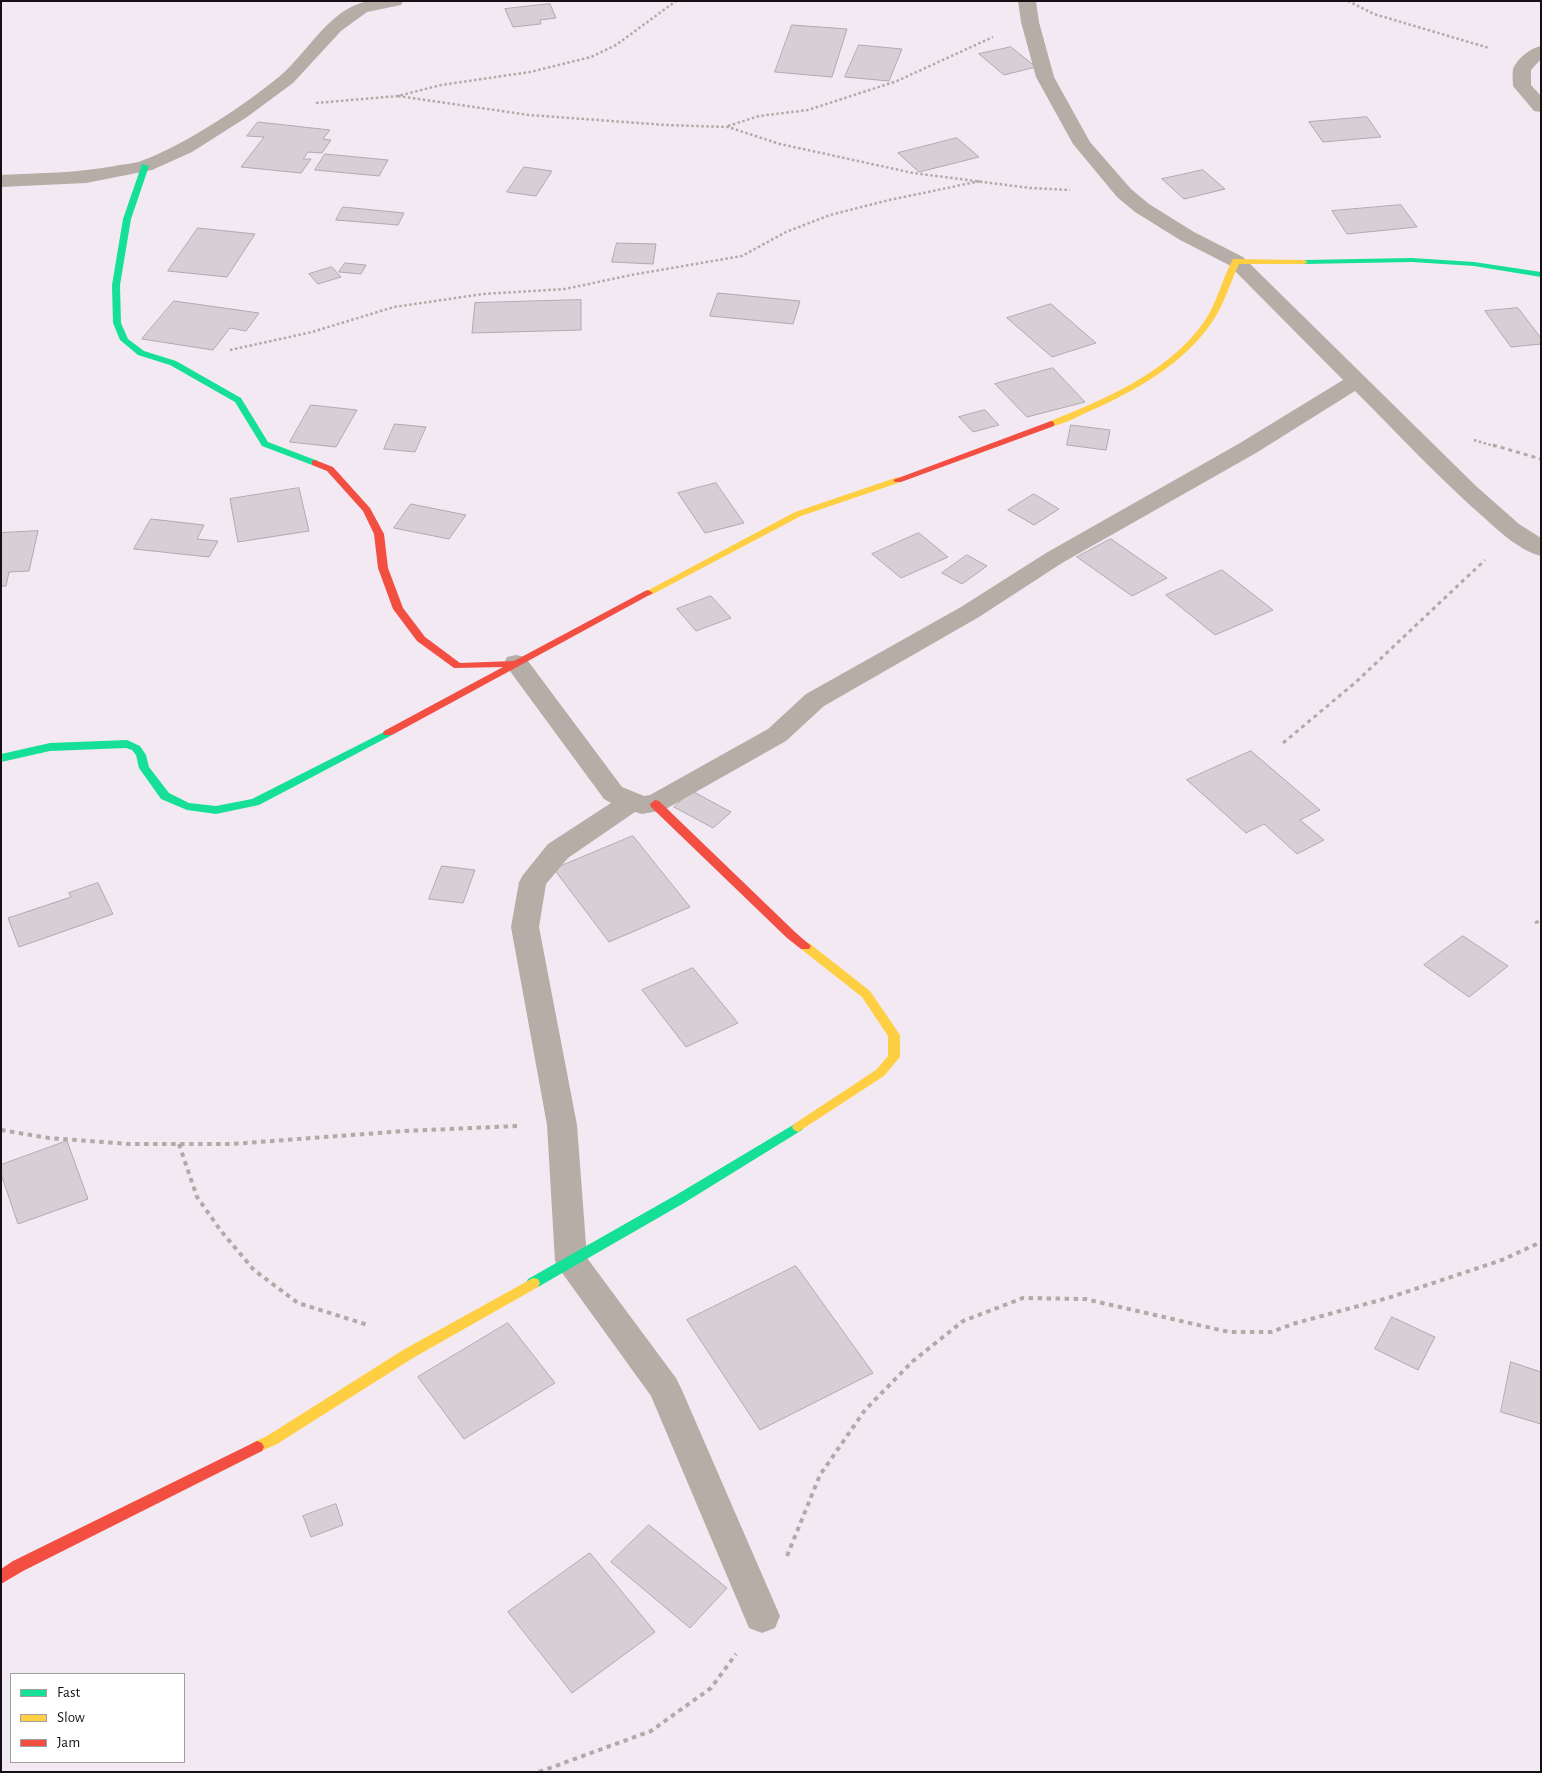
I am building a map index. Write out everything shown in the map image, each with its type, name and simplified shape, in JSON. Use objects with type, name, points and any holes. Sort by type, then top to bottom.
[{"type":"street","points":[[1,181],[86,177],[145,166],[185,148],[240,113],[287,79],[359,4],[395,1]]},
{"type":"street","points":[[1027,1],[1030,22],[1045,77],[1082,144],[1124,193],[1142,208],[1187,236],[1236,261],[1468,491],[1511,528],[1541,549]]},
{"type":"street","points":[[1541,51],[1522,70],[1522,86],[1541,107]]},
{"type":"street","points":[[145,166],[127,219],[116,285],[117,323],[124,340],[141,353],[173,363],[238,400],[265,444],[330,470],[367,510],[379,534],[383,568],[398,609],[421,639],[458,666],[516,663]]},
{"type":"street","points":[[1236,261],[1420,261],[1474,264],[1541,274]]},
{"type":"street","points":[[1,758],[50,747],[127,744],[136,748],[141,755],[144,768],[165,796],[187,806],[216,810],[255,802],[338,760],[516,663],[798,514],[919,473],[1054,422],[1101,402],[1139,382],[1183,351],[1209,320],[1236,261]]},
{"type":"street","points":[[762,1616],[664,1388],[571,1261],[562,1124],[525,927],[534,882],[558,851],[643,803],[777,735],[815,700],[864,674],[970,612],[1054,558],[1248,448],[1356,381]]},
{"type":"street","points":[[1,1577],[18,1566],[272,1440],[408,1354],[680,1199],[784,1136],[880,1073],[894,1057],[894,1035],[866,994],[791,935],[643,803],[613,793],[516,663]]},
{"type":"path","points":[[240,113],[282,106],[398,96],[441,85],[530,72],[591,57],[616,45],[676,1]]},
{"type":"path","points":[[1348,1],[1374,14],[1495,50],[1527,64]]},
{"type":"path","points":[[728,127],[759,116],[808,110],[897,81],[964,49],[1030,22]]},
{"type":"path","points":[[398,96],[529,115],[666,125],[728,127],[780,144],[912,173],[1030,188],[1124,193]]},
{"type":"path","points":[[173,363],[312,332],[394,307],[483,294],[565,289],[640,273],[742,256],[786,232],[830,215],[888,200],[981,182]]},
{"type":"path","points":[[1283,742],[1356,682],[1482,563],[1511,528]]},
{"type":"path","points":[[1535,923],[1541,920]]},
{"type":"path","points":[[1,1130],[49,1138],[129,1144],[232,1144],[405,1131],[562,1124]]},
{"type":"path","points":[[179,1144],[197,1197],[221,1231],[254,1270],[298,1303],[377,1328],[408,1354]]},
{"type":"path","points":[[539,1772],[651,1731],[711,1688],[762,1616],[820,1476],[864,1410],[913,1361],[963,1321],[1023,1298],[1085,1298],[1229,1332],[1271,1332],[1296,1323],[1388,1298],[1502,1260],[1541,1242]]},
{"type":"building","points":[[550,4],[556,18],[540,20],[541,24],[513,27],[505,9]]},
{"type":"building","points":[[792,25],[847,29],[832,77],[775,72]]},
{"type":"building","points":[[859,45],[902,49],[889,81],[845,77]]},
{"type":"building","points":[[1011,47],[1036,67],[1004,75],[979,54]]},
{"type":"building","points":[[1367,117],[1381,137],[1323,142],[1309,122]]},
{"type":"building","points":[[258,122],[330,130],[323,139],[331,140],[322,153],[308,152],[303,159],[311,159],[301,173],[241,167],[264,137],[247,136]]},
{"type":"building","points":[[957,138],[979,157],[919,172],[898,153]]},
{"type":"building","points":[[325,154],[388,160],[379,176],[315,170]]},
{"type":"building","points":[[524,167],[552,171],[536,196],[507,192]]},
{"type":"building","points":[[1203,170],[1225,189],[1184,199],[1162,179]]},
{"type":"building","points":[[1401,205],[1417,227],[1347,234],[1332,211]]},
{"type":"building","points":[[343,207],[404,213],[398,225],[336,220]]},
{"type":"building","points":[[198,228],[255,234],[227,277],[168,271]]},
{"type":"building","points":[[617,243],[656,244],[653,264],[612,262]]},
{"type":"building","points":[[345,263],[366,265],[361,274],[339,272]]},
{"type":"building","points":[[332,267],[341,277],[318,284],[309,274]]},
{"type":"building","points":[[718,293],[800,301],[793,324],[710,316]]},
{"type":"building","points":[[581,300],[581,330],[472,333],[475,303]]},
{"type":"building","points":[[174,301],[259,313],[246,331],[230,328],[213,350],[142,339]]},
{"type":"building","points":[[1051,304],[1096,343],[1052,357],[1007,318]]},
{"type":"building","points":[[1518,308],[1541,338],[1541,344],[1511,347],[1485,311]]},
{"type":"building","points":[[1053,368],[1085,402],[1027,417],[995,384]]},
{"type":"building","points":[[311,405],[357,410],[336,447],[290,442]]},
{"type":"building","points":[[985,410],[999,425],[973,432],[959,417]]},
{"type":"building","points":[[395,424],[426,427],[415,452],[384,449]]},
{"type":"building","points":[[1071,425],[1110,430],[1106,450],[1067,445]]},
{"type":"building","points":[[716,483],[744,523],[705,533],[678,493]]},
{"type":"building","points":[[299,488],[309,531],[238,542],[230,499]]},
{"type":"building","points":[[1034,494],[1059,509],[1034,525],[1008,510]]},
{"type":"building","points":[[411,504],[466,515],[449,539],[394,528]]},
{"type":"building","points":[[151,519],[204,525],[197,539],[218,541],[209,557],[134,549]]},
{"type":"building","points":[[38,531],[29,571],[9,572],[6,586],[1,586],[1,533]]},
{"type":"building","points":[[919,533],[948,557],[901,578],[872,554]]},
{"type":"building","points":[[1111,539],[1167,578],[1132,596],[1077,557]]},
{"type":"building","points":[[967,555],[987,566],[962,584],[942,573]]},
{"type":"building","points":[[1222,570],[1273,610],[1215,635],[1166,595]]},
{"type":"building","points":[[711,596],[731,618],[696,631],[677,609]]},
{"type":"building","points":[[1251,751],[1320,810],[1300,820],[1324,840],[1297,854],[1264,824],[1246,833],[1187,780]]},
{"type":"building","points":[[692,791],[731,812],[713,828],[674,807]]},
{"type":"building","points":[[633,836],[690,907],[609,942],[554,869]]},
{"type":"building","points":[[442,866],[475,870],[463,903],[429,899]]},
{"type":"building","points":[[98,883],[113,914],[19,947],[8,918],[71,897],[69,893]]},
{"type":"building","points":[[1463,936],[1508,966],[1469,997],[1424,965]]},
{"type":"building","points":[[693,968],[738,1023],[686,1047],[642,990]]},
{"type":"building","points":[[67,1141],[88,1199],[18,1224],[1,1174],[1,1165]]},
{"type":"building","points":[[796,1266],[873,1373],[760,1430],[687,1320]]},
{"type":"building","points":[[1392,1317],[1435,1337],[1418,1370],[1375,1349]]},
{"type":"building","points":[[508,1323],[555,1383],[464,1439],[418,1377]]},
{"type":"building","points":[[1511,1362],[1541,1372],[1541,1424],[1501,1412]]},
{"type":"building","points":[[336,1504],[343,1525],[311,1537],[303,1516]]},
{"type":"building","points":[[649,1525],[727,1588],[690,1628],[611,1562]]},
{"type":"building","points":[[590,1553],[655,1632],[572,1693],[508,1612]]},
{"type":"traffic: fast","points":[[145,166],[127,219],[116,285],[117,323],[124,340],[141,353],[173,363],[238,400],[265,444],[315,463]]},
{"type":"traffic: fast","points":[[1304,262],[1412,260],[1474,264],[1541,275]]},
{"type":"traffic: fast","points":[[1,758],[50,747],[127,744],[136,748],[141,755],[144,768],[165,796],[187,806],[216,810],[255,802],[388,733]]},
{"type":"traffic: fast","points":[[533,1283],[680,1199],[798,1127]]},
{"type":"traffic: slow","points":[[1051,424],[1116,395],[1160,369],[1180,354],[1209,321],[1236,261],[1304,262]]},
{"type":"traffic: slow","points":[[648,593],[798,514],[898,480]]},
{"type":"traffic: slow","points":[[798,1127],[880,1073],[894,1057],[894,1035],[866,994],[805,946]]},
{"type":"traffic: slow","points":[[257,1447],[272,1440],[408,1354],[533,1283]]},
{"type":"traffic: jam","points":[[898,480],[1051,424]]},
{"type":"traffic: jam","points":[[315,463],[330,469],[367,510],[379,534],[383,568],[398,609],[421,639],[458,666],[510,663]]},
{"type":"traffic: jam","points":[[388,733],[648,593]]},
{"type":"traffic: jam","points":[[655,804],[791,935],[805,946]]},
{"type":"traffic: jam","points":[[1,1577],[18,1566],[257,1447]]}]
